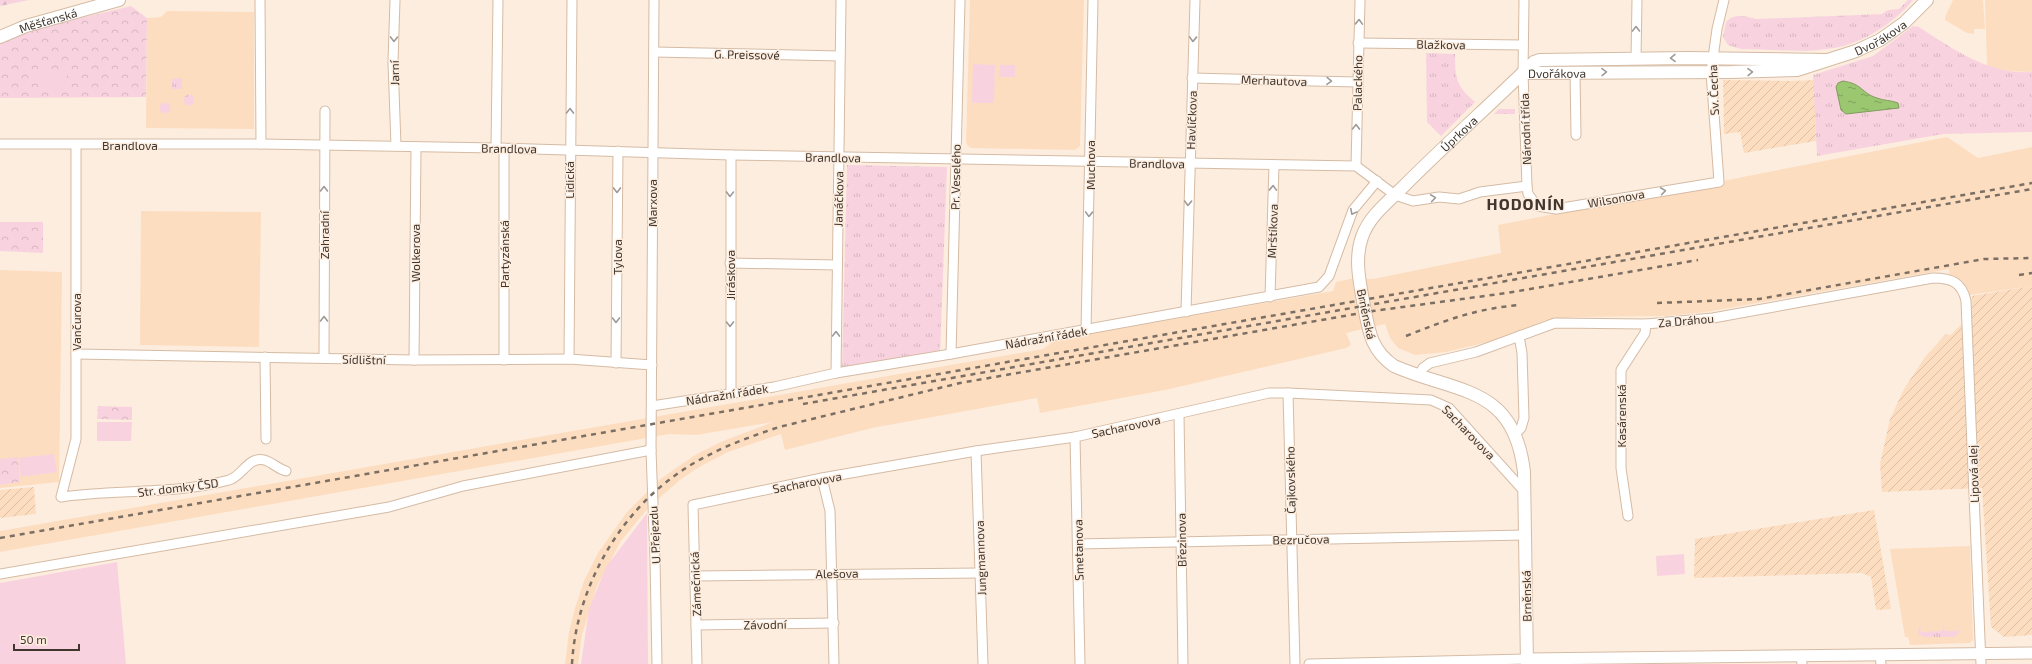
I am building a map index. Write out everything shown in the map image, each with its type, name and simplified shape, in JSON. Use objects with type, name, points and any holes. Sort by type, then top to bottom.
[{"type":"main road","name":"Měšťanská","points":[[0,37],[26,26],[119,0]]},
{"type":"main road","name":"Dvořákova","points":[[1523,73],[1797,70],[1824,60],[1856,51],[1880,40],[1904,23],[1927,0]]},
{"type":"main road","name":"Dvořákova","points":[[1523,73],[1534,62],[1540,60],[1712,58],[1824,60]]},
{"type":"main road","name":"Úprkova","points":[[1395,195],[1502,91],[1523,73]]},
{"type":"main road","name":"Brněnská","points":[[1395,195],[1371,220],[1362,237],[1359,251],[1359,278],[1368,327],[1374,346],[1385,359],[1394,366],[1480,396],[1501,412],[1515,434],[1523,458],[1527,662]]},
{"type":"street","points":[[260,0],[261,144]]},
{"type":"street","name":"Jarní","points":[[395,0],[393,62],[396,146]]},
{"type":"street","name":"Partyzánská","points":[[498,0],[504,360]]},
{"type":"street","name":"Lidická","points":[[569,359],[569,150],[572,0]]},
{"type":"street","name":"Marxova","points":[[652,406],[654,0]]},
{"type":"street","name":"Janáčkova","points":[[836,373],[841,0]]},
{"type":"street","name":"Pr. Veselého","points":[[951,354],[960,0]]},
{"type":"street","name":"Muchova","points":[[1086,330],[1091,162],[1093,0]]},
{"type":"street","name":"Havlíčkova","points":[[1186,312],[1189,164],[1195,0]]},
{"type":"street","name":"Palackého","points":[[1356,166],[1360,0]]},
{"type":"street","name":"Národní třída","points":[[1524,0],[1523,73],[1527,186]]},
{"type":"street","points":[[1636,59],[1637,0]]},
{"type":"street","name":"Sv. Čecha","points":[[1719,182],[1711,72],[1712,58],[1724,0]]},
{"type":"street","name":"Blažkova","points":[[1358,43],[1524,45]]},
{"type":"street","name":"G. Preissové","points":[[654,52],[840,56]]},
{"type":"street","points":[[1575,73],[1576,135]]},
{"type":"street","name":"Merhautova","points":[[1192,78],[1357,82]]},
{"type":"street","name":"Zahradní","points":[[324,358],[324,146],[326,112]]},
{"type":"street","name":"Brandlova","points":[[0,144],[76,146],[261,144],[396,146],[731,155],[1356,166]]},
{"type":"street","name":"Vančurova","points":[[61,496],[76,440],[76,146]]},
{"type":"street","name":"Wolkerova","points":[[414,360],[416,147]]},
{"type":"street","name":"Tylova","points":[[616,363],[618,151]]},
{"type":"street","name":"Jiráskova","points":[[731,155],[731,394]]},
{"type":"street","name":"Mrštíkova","points":[[1270,297],[1274,165]]},
{"type":"street","points":[[1356,166],[1395,195],[1412,201],[1438,197],[1459,199],[1480,192],[1527,186]]},
{"type":"street","name":"Nádražní řádek","points":[[652,406],[774,387],[836,373],[1270,297],[1322,285],[1329,276],[1353,210],[1377,181]]},
{"type":"street","name":"Wilsonova","points":[[1527,186],[1528,194],[1537,206],[1556,209],[1719,182]]},
{"type":"street","points":[[730,263],[837,265]]},
{"type":"street","name":"Za Dráhou","points":[[1419,374],[1423,368],[1430,363],[1476,352],[1560,323],[1646,324],[1713,318],[1933,278],[1951,279],[1960,285]]},
{"type":"street","name":"Lipová alej","points":[[1960,285],[1966,301],[1980,658]]},
{"type":"street","name":"Kasárenská","points":[[1628,516],[1621,468],[1620,375],[1623,364],[1645,333],[1646,324]]},
{"type":"street","points":[[1515,434],[1521,428],[1524,418],[1522,352],[1519,336]]},
{"type":"street","name":"Sídlištní","points":[[76,354],[414,360],[569,359],[652,365]]},
{"type":"street","points":[[264,357],[266,439]]},
{"type":"street","name":"Sacharovova","points":[[692,505],[822,478],[976,451],[1075,437],[1179,415],[1251,396],[1288,393],[1431,400],[1440,402],[1449,408],[1524,491]]},
{"type":"street","name":"Čajkovského","points":[[1288,393],[1295,664]]},
{"type":"street","name":"U Přejezdu","points":[[652,406],[651,450],[656,559],[657,664]]},
{"type":"street","name":"Březinova","points":[[1179,415],[1183,664]]},
{"type":"street","name":"Smetanova","points":[[1075,437],[1080,664]]},
{"type":"street","points":[[0,574],[389,507],[463,486],[651,450]]},
{"type":"street","name":"Jungmannova","points":[[976,451],[983,664]]},
{"type":"street","name":"Str. domky ČSD","points":[[61,496],[166,490],[227,481],[236,478],[249,464],[258,460],[270,462],[286,471]]},
{"type":"street","points":[[822,478],[830,511],[833,573],[834,664]]},
{"type":"street","name":"Zámečnická","points":[[692,505],[697,664]]},
{"type":"street","name":"Bezručova","points":[[1078,544],[1525,535]]},
{"type":"street","name":"Alešova","points":[[695,576],[833,573],[980,573]]},
{"type":"street","name":"Závodní","points":[[696,625],[834,623]]},
{"type":"street","points":[[1308,664],[1880,660],[1980,658],[2032,653]]},
{"type":"shaded area","points":[[970,0],[1084,0],[1080,146],[1075,150],[971,148],[968,146],[966,142]]},
{"type":"shaded area","points":[[1953,0],[1983,0],[1985,29],[1974,29],[1974,34],[1967,33],[1945,20]]},
{"type":"shaded area","points":[[1985,0],[2032,0],[2032,72],[2006,71],[1987,66]]},
{"type":"shaded area","points":[[167,11],[254,12],[254,129],[146,128],[147,18],[161,17]]},
{"type":"shaded area","points":[[1723,80],[1814,80],[1816,141],[1744,153],[1740,132],[1724,134]]},
{"type":"shaded area","points":[[1947,137],[1978,158],[2032,147],[2032,286],[1969,295],[1964,282],[1949,274],[1949,269],[1706,312],[1666,316],[1575,317],[1546,320],[1500,339],[1446,352],[1415,355],[1398,348],[1390,338],[1385,324],[1346,333],[1351,345],[1346,348],[1165,390],[1040,413],[1037,398],[872,428],[785,450],[781,434],[728,452],[701,466],[681,479],[649,507],[621,541],[597,586],[582,635],[578,664],[565,664],[569,632],[575,608],[584,581],[598,553],[627,512],[659,480],[695,455],[723,441],[773,422],[696,435],[669,434],[0,552],[0,531],[1043,349],[1055,340],[1333,291],[1336,282],[1364,276],[1366,279],[1373,279],[1501,253],[1498,225]]},
{"type":"shaded area","points":[[141,211],[261,212],[259,347],[140,345]]},
{"type":"shaded area","points":[[0,270],[62,272],[59,482],[0,488]]},
{"type":"shaded area","points":[[2032,286],[2032,635],[2004,637],[1991,627],[1982,488],[1882,492],[1880,464],[1890,419],[1904,389],[1925,357],[1946,334],[1951,335],[1971,314],[1972,296]]},
{"type":"shaded area","points":[[34,487],[36,514],[0,518],[0,490]]},
{"type":"shaded area","points":[[1874,510],[1891,609],[1876,610],[1871,577],[1862,573],[1694,578],[1695,539]]},
{"type":"shaded area","points":[[1970,546],[1973,639],[1970,643],[1910,645],[1908,637],[1905,637],[1890,549]]},
{"type":"green space","points":[[0,0],[29,0],[0,6]]},
{"type":"green space","points":[[1908,0],[1913,0],[1885,26],[1863,39],[1839,47],[1806,51],[1741,49],[1728,45],[1723,37],[1726,22],[1736,16],[1756,19],[1882,14],[1888,10],[1899,9]]},
{"type":"green space","points":[[131,6],[147,18],[146,97],[0,98],[0,44],[16,37],[48,27]]},
{"type":"green space","points":[[1913,26],[1919,27],[1958,52],[1986,65],[2016,72],[2032,72],[2032,132],[1943,134],[1817,156],[1813,75],[1873,56]]},
{"type":"green space","points":[[1426,53],[1455,54],[1456,76],[1460,86],[1475,102],[1441,136],[1427,122]]},
{"type":"green space","points":[[973,64],[995,65],[994,103],[972,103]]},
{"type":"green space","points":[[1000,65],[1015,65],[1015,77],[999,77]]},
{"type":"green space","points":[[41,73],[67,73],[67,89],[40,88]]},
{"type":"green space","points":[[182,78],[182,89],[172,89],[172,79]]},
{"type":"green space","points":[[187,95],[191,95],[193,96],[193,104],[187,105],[184,102],[184,98]]},
{"type":"green space","points":[[165,102],[169,104],[171,108],[169,112],[165,114],[161,112],[159,108],[161,104]]},
{"type":"green space","points":[[1499,109],[1515,109],[1515,114],[1494,114]]},
{"type":"green space","points":[[847,165],[947,167],[940,353],[842,370]]},
{"type":"green space","points":[[0,222],[43,222],[43,253],[0,251]]},
{"type":"green space","points":[[98,406],[132,407],[132,420],[97,419]]},
{"type":"green space","points":[[97,422],[132,422],[131,441],[97,441]]},
{"type":"green space","points":[[54,454],[57,472],[21,477],[19,458]]},
{"type":"green space","points":[[18,457],[20,482],[0,485],[0,459]]},
{"type":"green space","points":[[647,513],[648,664],[581,664],[589,609],[606,567]]},
{"type":"green space","points":[[1684,554],[1685,574],[1657,576],[1656,556]]},
{"type":"green space","points":[[117,562],[126,664],[0,664],[0,583]]},
{"type":"green space","points":[[1920,625],[1921,632],[1942,631],[1943,625],[1945,631],[1957,631],[1958,625],[1959,633],[1954,637],[1923,637],[1918,633]]},
{"type":"water","points":[[1843,81],[1850,82],[1858,86],[1872,96],[1898,103],[1899,108],[1846,114],[1841,110],[1836,87],[1838,83]]},
{"type":"railway","points":[[0,538],[2032,183]]},
{"type":"railway","points":[[803,404],[2032,189]]},
{"type":"railway","points":[[1657,303],[1759,299],[1984,259],[2032,258]]},
{"type":"railway","points":[[572,664],[575,636],[591,582],[618,533],[655,491],[677,474],[701,459],[752,436],[779,427],[960,383],[1373,311],[1507,293],[1698,260]]},
{"type":"railway","points":[[2019,275],[2032,273]]},
{"type":"railway","points":[[1406,336],[1476,312],[1521,305]]},
{"type":"district","name":"HODONÍN","points":[[1526,203]]}]
